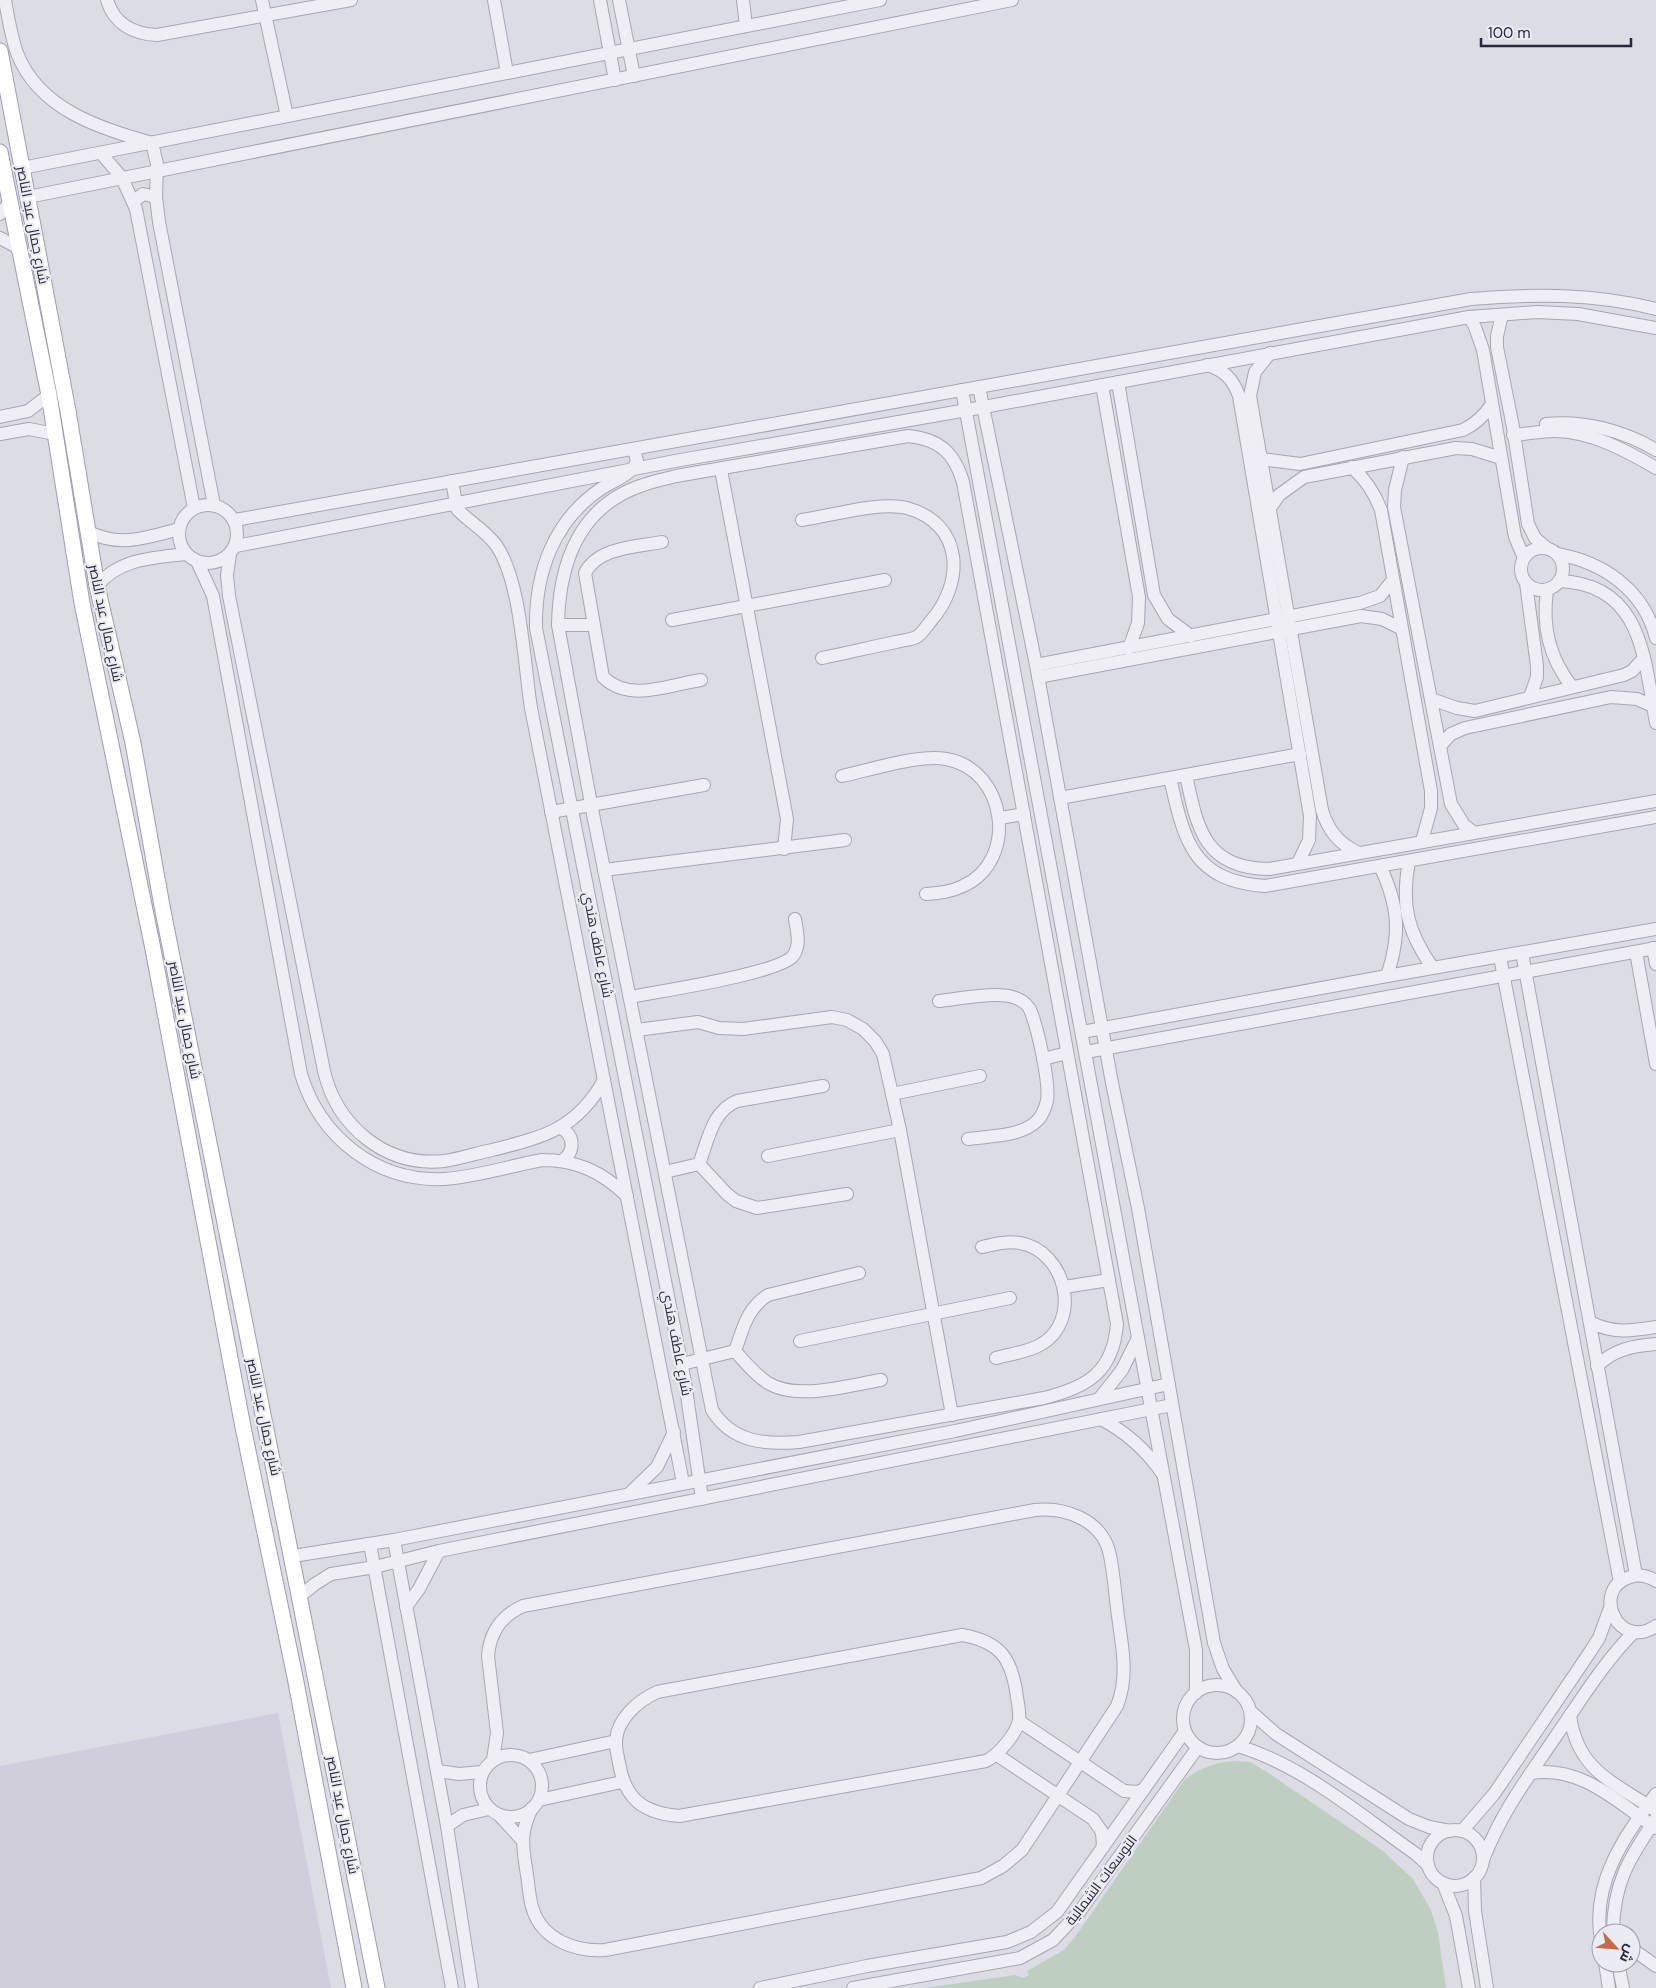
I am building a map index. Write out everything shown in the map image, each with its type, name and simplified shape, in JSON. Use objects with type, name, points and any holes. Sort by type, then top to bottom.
[{"type":"main road","name":"شارع جمال عبد الناصر","points":[[0,51],[68,411],[97,586],[133,743],[162,906],[377,1988]]},
{"type":"main road","name":"شارع جمال عبد الناصر","points":[[0,152],[49,395],[82,602],[153,949],[245,1436],[295,1677],[354,1988]]},
{"type":"main road","points":[[144,910],[149,914],[155,914],[162,906]]},
{"type":"main road","points":[[153,949],[160,942],[166,942],[170,946]]},
{"type":"street","points":[[5,0],[17,53],[24,68],[45,93],[72,114],[88,123],[152,143]]},
{"type":"street","points":[[107,0],[116,19],[128,28],[142,34],[157,35],[351,0]]},
{"type":"street","points":[[262,0],[287,116]]},
{"type":"street","points":[[494,0],[507,73]]},
{"type":"street","points":[[600,0],[615,80]]},
{"type":"street","points":[[619,0],[634,76]]},
{"type":"street","points":[[743,0],[746,26]]},
{"type":"street","points":[[22,168],[880,0]]},
{"type":"street","points":[[28,197],[1012,0]]},
{"type":"street","points":[[152,143],[157,170],[156,197],[214,505]]},
{"type":"street","points":[[101,153],[122,178],[133,202],[140,226],[194,508]]},
{"type":"street","points":[[133,202],[144,194],[156,197]]},
{"type":"street","points":[[0,214],[10,202]]},
{"type":"street","points":[[0,238],[14,246],[20,253]]},
{"type":"street","points":[[234,520],[1471,299],[1537,294],[1580,296],[1622,300],[1656,310]]},
{"type":"street","points":[[604,1080],[582,1112],[561,1128],[537,1139],[457,1158],[419,1160],[394,1154],[372,1143],[352,1126],[337,1106],[324,1071],[229,596],[227,575],[233,550],[238,533],[234,520],[226,510],[214,505],[194,508],[185,517],[180,529],[180,542],[186,554],[197,561],[216,563],[233,550],[454,503],[634,468],[984,407],[1469,317],[1537,312],[1578,314],[1656,328]]},
{"type":"street","points":[[1502,314],[1497,336],[1497,347],[1528,524],[1535,538],[1553,552],[1562,564],[1560,581]]},
{"type":"street","points":[[1469,317],[1476,327],[1483,350],[1515,537],[1524,558],[1521,574],[1526,584],[1537,666],[1537,677],[1530,697]]},
{"type":"street","points":[[1270,353],[1255,372],[1250,396],[1270,508],[1300,754],[1311,828],[1309,840],[1298,863]]},
{"type":"street","points":[[1207,365],[1218,368],[1228,375],[1235,385],[1239,396],[1322,810],[1328,826],[1338,840],[1357,852]]},
{"type":"street","points":[[1118,382],[1154,595],[1168,619],[1191,636]]},
{"type":"street","points":[[1102,385],[1139,597],[1138,623],[1129,648]]},
{"type":"street","points":[[979,387],[1037,671],[1102,1029],[1138,1208],[1214,1644],[1223,1669],[1236,1692],[1247,1704],[1250,1711],[1250,1726],[1238,1746]]},
{"type":"street","points":[[962,390],[1165,1477],[1196,1650],[1196,1694]]},
{"type":"street","points":[[0,417],[22,413],[34,408],[49,395]]},
{"type":"street","points":[[1261,459],[1300,464],[1463,430],[1474,425],[1485,415],[1492,404]]},
{"type":"street","points":[[22,413],[27,422],[23,430]]},
{"type":"street","points":[[1513,431],[1558,422],[1589,426],[1617,431],[1656,450]]},
{"type":"street","points":[[0,434],[23,430],[42,430],[55,434]]},
{"type":"street","points":[[1513,431],[1556,431],[1586,436],[1635,455],[1656,468]]},
{"type":"street","points":[[908,436],[934,442],[950,452],[959,466],[1117,1324],[1115,1342],[1108,1361],[1093,1379],[1071,1392],[799,1442],[760,1443],[737,1435],[718,1419],[712,1410],[638,1030],[590,804],[558,625],[559,597],[563,571],[576,540],[594,514],[616,497],[642,485],[676,476],[720,470],[908,436]]},
{"type":"street","points":[[1270,508],[1279,495],[1304,477],[1456,448],[1472,449],[1501,458]]},
{"type":"street","points":[[634,450],[637,457],[634,468]]},
{"type":"street","points":[[1403,458],[1395,490],[1394,507],[1451,804],[1460,820],[1473,832]]},
{"type":"street","points":[[1352,467],[1374,494],[1381,510],[1430,791],[1431,808],[1422,841]]},
{"type":"street","name":"شارع عاطف هندي","points":[[634,468],[589,497],[569,516],[548,553],[539,582],[536,612],[538,642],[682,1364],[702,1499]]},
{"type":"street","points":[[720,470],[787,819],[784,849]]},
{"type":"street","points":[[452,482],[454,503]]},
{"type":"street","name":"شارع عاطف هندي","points":[[454,503],[461,514],[481,528],[496,545],[511,576],[530,708],[684,1483]]},
{"type":"street","points":[[802,520],[889,506],[906,507],[921,513],[935,522],[946,535],[954,550],[951,589],[943,607],[917,637],[822,658]]},
{"type":"street","points":[[87,531],[105,539],[129,542],[180,529]]},
{"type":"street","points":[[662,542],[606,554],[589,564],[584,573],[603,677],[611,685],[623,690],[637,692],[701,680]]},
{"type":"street","points":[[954,550],[974,546]]},
{"type":"street","points":[[1524,558],[1532,550],[1553,552],[1589,562],[1617,578],[1640,602],[1648,616],[1656,638]]},
{"type":"street","points":[[97,586],[108,574],[122,565],[140,560],[186,554]]},
{"type":"street","points":[[197,561],[213,596],[301,1074],[317,1112],[334,1134],[354,1153],[378,1167],[404,1176],[446,1179],[542,1160],[562,1161],[582,1166],[602,1175],[627,1196]]},
{"type":"street","points":[[672,620],[885,580]]},
{"type":"street","points":[[1037,671],[1284,624],[1370,601],[1380,596],[1393,580]]},
{"type":"street","points":[[1526,584],[1535,589],[1547,590],[1560,581],[1587,584],[1612,597],[1630,618],[1636,630],[1644,658],[1656,723]]},
{"type":"street","points":[[1547,590],[1545,624],[1548,642],[1553,658],[1572,687]]},
{"type":"street","points":[[1037,671],[1129,648],[1191,636],[1284,624],[1361,616],[1382,619],[1402,629]]},
{"type":"street","points":[[558,625],[592,625]]},
{"type":"street","points":[[1431,699],[1457,708],[1475,711],[1624,675],[1632,671],[1644,658]]},
{"type":"street","points":[[1440,746],[1451,734],[1465,728],[1612,696],[1637,699],[1653,706]]},
{"type":"street","points":[[1060,798],[1300,754]]},
{"type":"street","points":[[842,776],[932,757],[949,759],[971,770],[989,787],[996,802],[1000,818],[999,838],[993,857],[981,873],[965,886],[926,894]]},
{"type":"street","points":[[1186,775],[1196,821],[1212,848],[1224,858],[1253,868],[1268,868],[1656,801]]},
{"type":"street","points":[[1170,778],[1182,830],[1192,850],[1206,866],[1224,877],[1244,884],[1266,886],[1656,817]]},
{"type":"street","points":[[551,812],[704,785]]},
{"type":"street","points":[[1000,818],[1024,814]]},
{"type":"street","points":[[604,870],[845,840]]},
{"type":"street","points":[[1409,861],[1405,883],[1405,906],[1410,928],[1419,949],[1433,968]]},
{"type":"street","points":[[1380,866],[1390,887],[1396,909],[1397,932],[1394,954],[1387,976]]},
{"type":"street","points":[[630,997],[723,979],[784,964],[793,955],[799,941],[795,919]]},
{"type":"street","points":[[1082,1032],[1656,929]]},
{"type":"street","points":[[1086,1052],[1655,948],[1656,964]]},
{"type":"street","points":[[1636,952],[1656,1061]]},
{"type":"street","points":[[1522,953],[1636,1575]]},
{"type":"street","points":[[1500,957],[1620,1582]]},
{"type":"street","points":[[939,1001],[1000,995],[1017,998],[1031,1010],[1043,1058],[1047,1099],[1044,1110],[1038,1120],[1029,1128],[1018,1132],[968,1139]]},
{"type":"street","points":[[638,1030],[698,1022],[720,1028],[743,1029],[832,1017],[840,1018],[862,1029],[875,1041],[883,1054],[900,1130],[952,1415]]},
{"type":"street","points":[[1043,1058],[1067,1053]]},
{"type":"street","points":[[892,1094],[980,1076]]},
{"type":"street","points":[[699,1164],[716,1120],[728,1104],[823,1086]]},
{"type":"street","points":[[561,1128],[568,1134],[572,1143],[571,1151],[562,1161]]},
{"type":"street","points":[[768,1156],[900,1130]]},
{"type":"street","points":[[665,1172],[699,1164]]},
{"type":"street","points":[[699,1164],[727,1194],[757,1208],[847,1194]]},
{"type":"street","points":[[982,1247],[1006,1242],[1022,1243],[1037,1249],[1049,1259],[1059,1272],[1064,1287],[1063,1313],[1050,1336],[1040,1345],[996,1358]]},
{"type":"street","points":[[735,1351],[751,1310],[768,1295],[859,1273]]},
{"type":"street","points":[[1064,1287],[1109,1280]]},
{"type":"street","points":[[800,1341],[1010,1298]]},
{"type":"street","points":[[1590,1322],[1599,1327],[1620,1332],[1656,1327]]},
{"type":"street","points":[[1099,1399],[1122,1370],[1138,1338]]},
{"type":"street","points":[[1597,1366],[1614,1352],[1656,1344]]},
{"type":"street","points":[[682,1364],[735,1351]]},
{"type":"street","points":[[735,1351],[756,1374],[782,1390],[796,1392],[881,1380]]},
{"type":"street","points":[[292,1556],[394,1540],[955,1430],[1169,1384]]},
{"type":"street","points":[[300,1596],[331,1574],[374,1567],[439,1551],[1172,1405]]},
{"type":"street","points":[[1101,1419],[1137,1444],[1165,1477]]},
{"type":"street","points":[[628,1494],[657,1467],[674,1432]]},
{"type":"street","points":[[677,1454],[682,1458],[689,1459],[695,1451]]},
{"type":"street","points":[[493,1760],[497,1733],[488,1656],[489,1645],[498,1625],[509,1614],[523,1606],[1048,1509],[1060,1510],[1084,1519],[1098,1532],[1109,1550],[1125,1665],[1122,1693],[1117,1706],[1022,1850],[1004,1866],[981,1878],[605,1950],[593,1951],[570,1946],[543,1927],[532,1909],[522,1840],[542,1789],[541,1778],[537,1768],[529,1760],[513,1754],[497,1733]]},
{"type":"street","points":[[394,1540],[448,1826],[472,1988]]},
{"type":"street","points":[[370,1544],[452,1988]]},
{"type":"street","points":[[406,1607],[439,1551]]},
{"type":"street","points":[[1428,1865],[1430,1847],[1440,1835],[1456,1831],[1494,1794],[1590,1652],[1610,1608],[1612,1594],[1620,1582],[1636,1575],[1649,1577],[1656,1581]]},
{"type":"street","points":[[1610,1608],[1619,1624],[1634,1632],[1645,1631],[1656,1626]]},
{"type":"street","points":[[1487,1988],[1475,1910],[1474,1878],[1494,1831],[1509,1803],[1611,1657],[1634,1632]]},
{"type":"street","points":[[962,1635],[983,1641],[1001,1654],[1008,1662],[1013,1672],[1019,1722],[997,1755],[974,1765],[679,1816],[658,1813],[640,1804],[629,1794],[622,1782],[616,1741],[621,1725],[630,1711],[647,1697],[657,1692],[962,1635]]},
{"type":"street","points":[[1236,1692],[1220,1686],[1211,1686],[1196,1694],[1186,1706],[1185,1731],[1198,1747],[1218,1753],[1238,1746],[1280,1761],[1416,1854],[1428,1865],[1436,1878],[1443,1883],[1459,1886],[1474,1878]]},
{"type":"street","points":[[1250,1711],[1276,1734],[1409,1819],[1428,1827],[1469,1834],[1480,1845],[1483,1860]]},
{"type":"street","points":[[1570,1715],[1576,1743],[1592,1768],[1652,1808]]},
{"type":"street","points":[[1019,1722],[1124,1791],[1130,1793],[1144,1789]]},
{"type":"street","points":[[760,1988],[867,1966],[1007,1942],[1031,1932],[1057,1912],[1185,1731]]},
{"type":"street","points":[[529,1760],[616,1741]]},
{"type":"street","name":"التوسعات الشمالية","points":[[853,1988],[1020,1958],[1038,1949],[1062,1931],[1080,1912],[1198,1747]]},
{"type":"street","points":[[513,1754],[493,1760],[482,1772],[480,1792],[494,1812],[522,1840]]},
{"type":"street","points":[[997,1755],[1058,1795],[1098,1825],[1102,1832],[1104,1846]]},
{"type":"street","points":[[438,1771],[459,1774],[482,1772]]},
{"type":"street","points":[[1531,1773],[1551,1771],[1572,1774],[1584,1779],[1639,1816],[1655,1824],[1631,1856],[1622,1875],[1616,1894],[1614,1923]]},
{"type":"street","points":[[448,1826],[463,1816],[494,1812],[517,1816],[535,1804],[622,1782]]},
{"type":"street","points":[[1600,1923],[1600,1913],[1608,1869],[1627,1833],[1639,1816],[1652,1808],[1656,1794]]},
{"type":"street","points":[[1443,1883],[1456,1916],[1469,1988]]},
{"type":"street","points":[[1031,1932],[1038,1949]]},
{"type":"street","points":[[1641,1955],[1656,1966]]},
{"type":"street","points":[[1607,1973],[1609,1988]]},
{"type":"street","points":[[1620,1973],[1623,1988]]},
{"type":"shaded area","points":[[278,1713],[331,1988],[0,1988],[0,1766]]},
{"type":"green space","points":[[1233,1761],[1250,1762],[1264,1770],[1383,1851],[1413,1879],[1431,1910],[1438,1933],[1446,1988],[925,1988],[1015,1975],[1023,1978],[1029,1975],[1027,1971],[1064,1950],[1185,1779],[1207,1767]]}]
